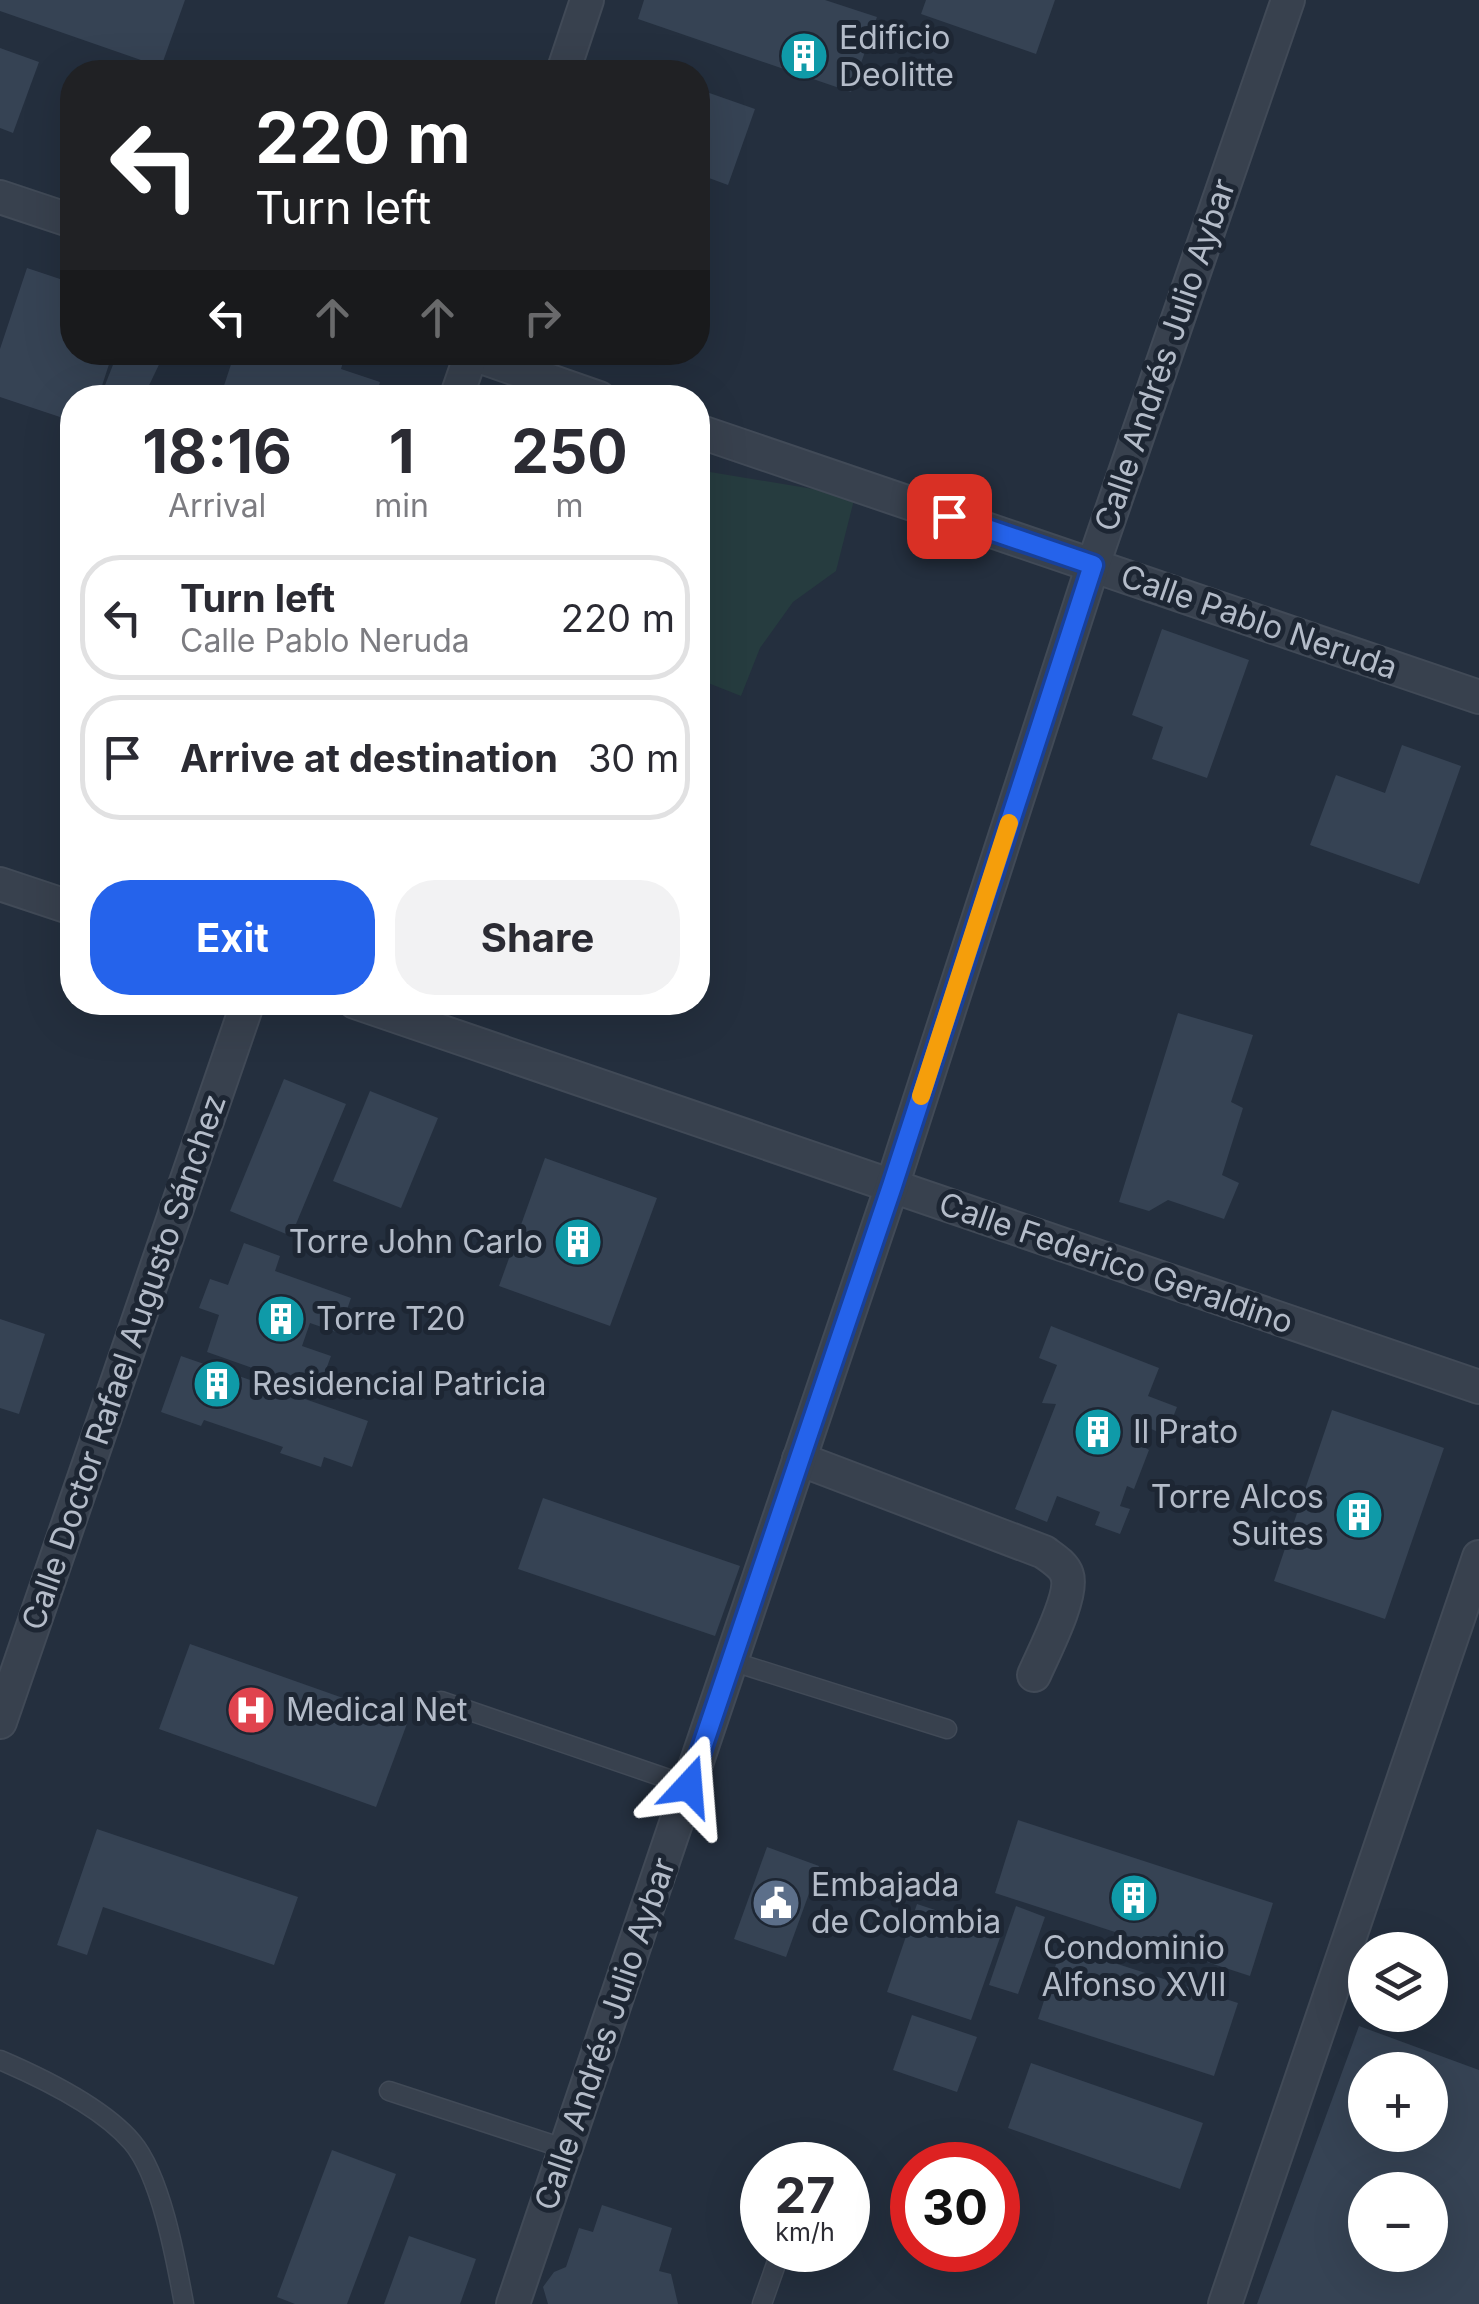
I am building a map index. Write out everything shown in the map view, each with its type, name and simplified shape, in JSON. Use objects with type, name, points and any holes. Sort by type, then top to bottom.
[{"type":"street","points":[[567,60],[587,0]]},
{"type":"street","name":"Calle Andrés Julio Aybar","points":[[513,2304],[892,1186],[1093,565],[1288,0]]},
{"type":"street","points":[[0,197],[60,217]]},
{"type":"street","points":[[504,365],[562,385]]},
{"type":"street","name":"Calle Pablo Neruda","points":[[710,435],[1479,697]]},
{"type":"street","points":[[0,884],[60,904]]},
{"type":"street","name":"Calle Doctor Rafael Augusto Sánchez","points":[[0,1722],[244,1015]]},
{"type":"street","name":"Calle Federico Geraldino","points":[[393,1015],[1479,1386]]},
{"type":"street","points":[[799,1459],[1044,1552],[1058,1562],[1067,1576],[1066,1595],[1034,1675]]},
{"type":"street","points":[[1225,2304],[1479,1557]]},
{"type":"lane","points":[[731,1660],[947,1729]]},
{"type":"lane","points":[[441,1701],[689,1786]]},
{"type":"lane","points":[[0,2060],[56,2084],[133,2143],[168,2220],[184,2304]]},
{"type":"lane","points":[[389,2091],[566,2149]]},
{"type":"lane","points":[[762,2304],[773,2272]]},
{"type":"green space","points":[[710,472],[855,496],[836,571],[793,602],[760,648],[741,696],[710,684]]},
{"type":"building","points":[[0,0],[185,0],[164,60],[141,60],[0,11]]},
{"type":"building","name":"Edificio Deolitte","points":[[644,0],[825,0],[877,17],[851,92],[638,19]]},
{"type":"building","points":[[926,0],[1055,0],[1036,54],[921,14]]},
{"type":"building","points":[[0,48],[39,62],[13,133],[0,128]]},
{"type":"building","points":[[710,93],[755,109],[728,185],[710,178]]},
{"type":"building","points":[[27,268],[60,279],[60,365],[109,365],[102,385],[60,385],[60,417],[0,397],[0,349]]},
{"type":"building","points":[[113,365],[159,365],[149,385],[105,385]]},
{"type":"building","points":[[231,365],[342,365],[341,369],[380,382],[379,385],[224,385]]},
{"type":"building","points":[[1162,629],[1249,660],[1207,778],[1152,759],[1163,727],[1132,715]]},
{"type":"building","points":[[1402,745],[1461,766],[1419,884],[1310,845],[1336,775],[1385,793]]},
{"type":"building","points":[[1178,1013],[1253,1035],[1231,1102],[1243,1108],[1222,1175],[1239,1183],[1224,1219],[1168,1200],[1149,1211],[1119,1202]]},
{"type":"building","points":[[284,1079],[346,1104],[291,1236],[230,1211]]},
{"type":"building","points":[[370,1091],[438,1118],[401,1208],[333,1181]]},
{"type":"building","name":"Torre John Carlo","points":[[545,1158],[657,1198],[610,1326],[499,1286]]},
{"type":"building","name":"Torre T20","points":[[244,1243],[280,1256],[275,1271],[351,1298],[339,1333],[310,1323],[302,1346],[331,1356],[318,1391],[207,1352],[219,1315],[199,1308],[210,1279],[228,1285]]},
{"type":"building","points":[[0,1319],[45,1334],[19,1414],[0,1408]]},
{"type":"building","name":"Il Prato","points":[[1051,1326],[1159,1368],[1148,1396],[1177,1407],[1166,1435],[1151,1429],[1144,1447],[1149,1450],[1134,1489],[1127,1486],[1120,1506],[1130,1509],[1120,1534],[1095,1525],[1100,1512],[1057,1496],[1047,1522],[1015,1509],[1056,1404],[1042,1403],[1057,1365],[1039,1358]]},
{"type":"building","name":"Residencial Patricia","points":[[181,1356],[368,1421],[352,1467],[324,1457],[321,1467],[280,1453],[283,1447],[204,1420],[201,1426],[161,1412]]},
{"type":"building","name":"Torre Alcos Suites","points":[[1332,1410],[1444,1448],[1385,1619],[1274,1581]]},
{"type":"building","points":[[543,1498],[740,1566],[715,1636],[518,1569]]},
{"type":"building","name":"Medical Net","points":[[190,1644],[408,1721],[376,1807],[159,1729]]},
{"type":"building","name":"Condominio Alfonso XVII","points":[[1018,1820],[1273,1903],[1250,1976],[995,1893]]},
{"type":"building","points":[[97,1829],[298,1897],[274,1965],[103,1907],[87,1955],[57,1945]]},
{"type":"building","name":"Embajada de Colombia","points":[[767,1847],[819,1866],[786,1957],[734,1939]]},
{"type":"building","points":[[917,1904],[1002,1932],[971,2020],[887,1992]]},
{"type":"building","points":[[1016,1906],[1045,1917],[1018,1994],[989,1985]]},
{"type":"building","points":[[1062,1946],[1238,2003],[1214,2076],[1038,2019]]},
{"type":"building","points":[[912,2015],[977,2037],[957,2092],[893,2070]]},
{"type":"building","points":[[1357,2032],[1375,2032],[1430,2052],[1349,2052]]},
{"type":"building","points":[[1348,2056],[1348,2152],[1448,2152],[1448,2059],[1479,2070],[1479,2304],[1257,2304]]},
{"type":"building","points":[[1031,2063],[1203,2123],[1180,2189],[1008,2128]]},
{"type":"building","points":[[332,2150],[396,2174],[347,2304],[295,2304],[277,2297]]},
{"type":"building","points":[[602,2205],[672,2228],[659,2271],[671,2274],[678,2304],[548,2304],[543,2287],[554,2272],[566,2267],[579,2228],[593,2232]]},
{"type":"building","points":[[409,2236],[476,2259],[460,2304],[384,2304]]},
{"type":"slow traffic","points":[[921,1096],[1009,823]]},
{"type":"place","name":"Edificio Deolitte","points":[[804,56]]},
{"type":"place","name":"Torre John Carlo","points":[[578,1242]]},
{"type":"place","name":"Torre T20","points":[[281,1319]]},
{"type":"place","name":"Residencial Patricia","points":[[217,1384]]},
{"type":"place","name":"Il Prato","points":[[1098,1432]]},
{"type":"place","name":"Torre Alcos Suites","points":[[1359,1515]]},
{"type":"place","name":"Medical Net","points":[[251,1710]]},
{"type":"place","name":"Condominio Alfonso XVII","points":[[1134,1898]]},
{"type":"place","name":"Embajada de Colombia","points":[[776,1903]]},
{"type":"route","points":[[689,1786],[892,1186],[1093,565],[949,516]]}]
